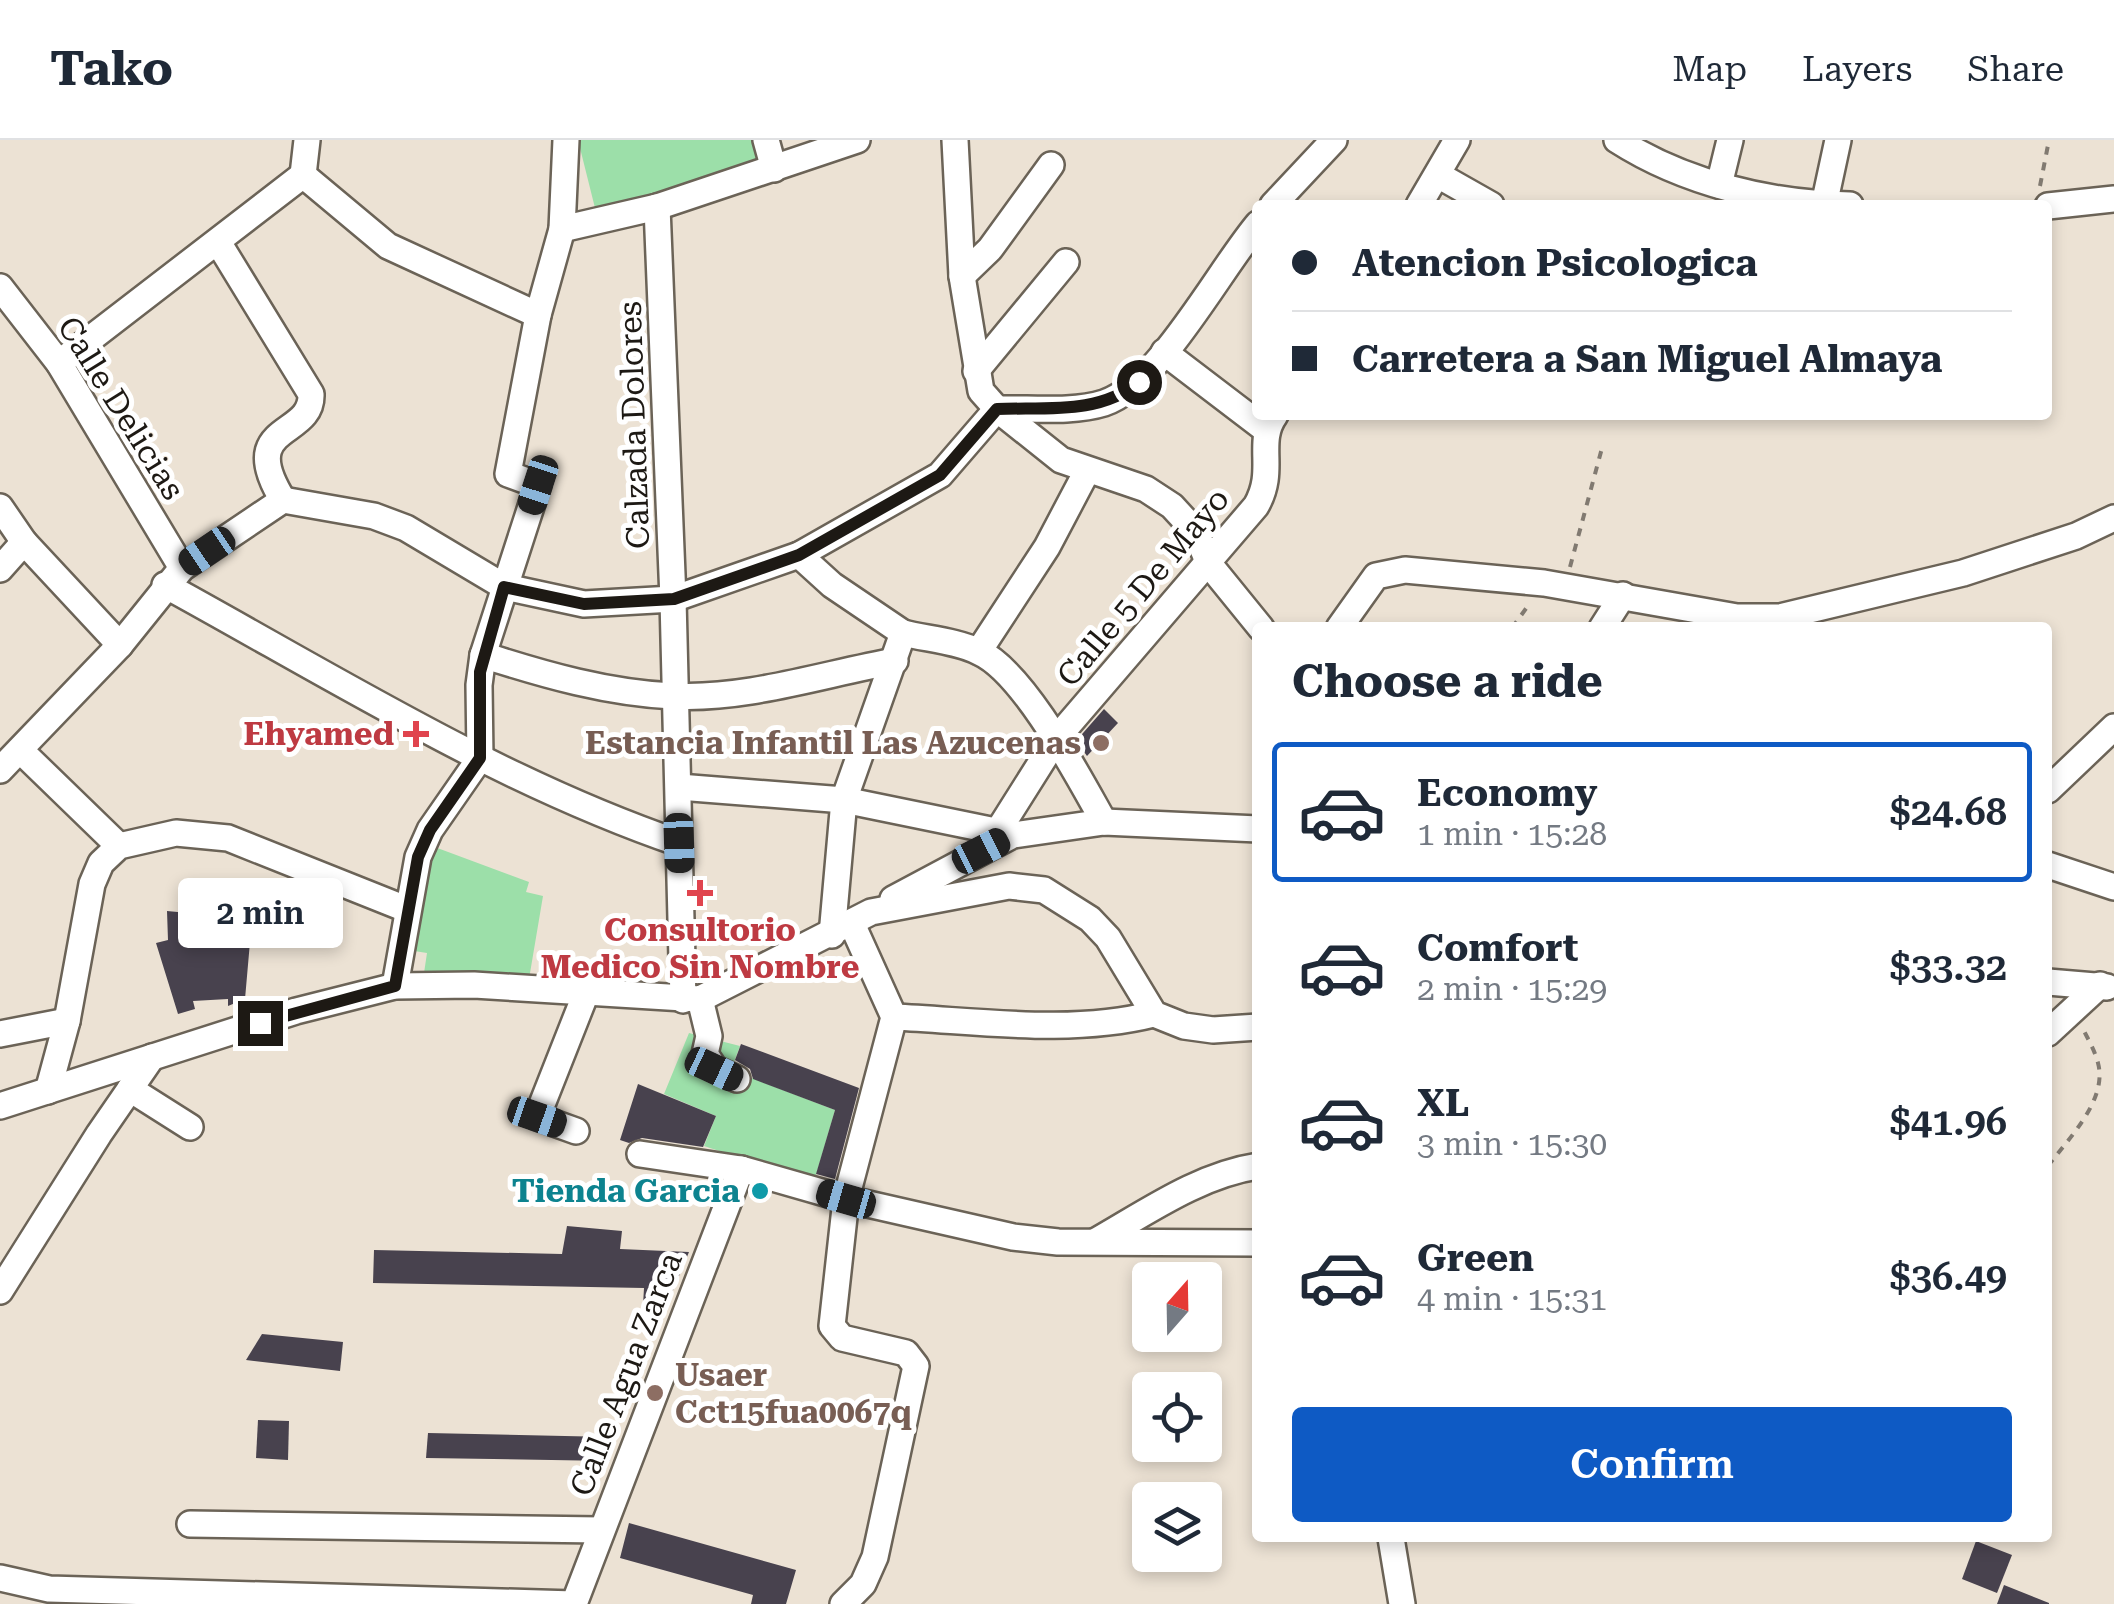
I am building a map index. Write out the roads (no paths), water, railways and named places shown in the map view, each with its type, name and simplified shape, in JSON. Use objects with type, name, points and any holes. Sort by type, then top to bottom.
[{"type":"street","points":[[59,362],[303,175],[307,140]]},
{"type":"street","points":[[395,986],[418,857],[430,830],[480,758],[479,685],[484,656],[538,485],[508,474],[538,315],[562,229],[566,140]]},
{"type":"street","points":[[766,140],[774,169]]},
{"type":"street","points":[[562,229],[657,206],[857,140]]},
{"type":"street","points":[[955,140],[962,276],[981,391],[1045,449],[1087,471],[1146,489],[1172,506],[1196,532],[1210,564],[1256,622]]},
{"type":"street","points":[[1278,200],[1334,140]]},
{"type":"street","points":[[1422,200],[1458,140]]},
{"type":"street","points":[[1617,140],[1646,148],[1719,185],[1798,200]]},
{"type":"street","points":[[1719,185],[1730,140]]},
{"type":"street","points":[[1825,200],[1838,140]]},
{"type":"street","points":[[962,276],[990,250],[1051,166]]},
{"type":"street","points":[[303,175],[388,246],[538,315]]},
{"type":"street","points":[[1438,175],[1482,200]]},
{"type":"street","points":[[2044,198],[2114,199]]},
{"type":"street","name":"Calzada Dolores","points":[[657,206],[674,599],[679,843],[692,1000],[709,1036],[705,1054],[714,1069],[737,1080]]},
{"type":"street","points":[[0,770],[120,645],[173,576],[283,500],[374,516],[406,528],[504,587],[584,604],[674,599],[799,555],[940,475],[997,409],[1108,402],[1139,382],[1252,232]]},
{"type":"street","points":[[218,242],[312,394],[308,410],[274,440],[267,455],[270,479],[283,500]]},
{"type":"street","points":[[976,371],[1066,262]]},
{"type":"street","name":"Calle Delicias","points":[[0,287],[59,362],[173,576]]},
{"type":"street","points":[[1164,352],[1252,410]]},
{"type":"street","name":"Calle 5 De Mayo","points":[[1005,833],[1056,739],[1210,564],[1267,488],[1270,422]]},
{"type":"street","points":[[979,652],[1047,547],[1087,471]]},
{"type":"street","points":[[0,507],[24,542],[120,645]]},
{"type":"street","points":[[1343,622],[1366,584],[1388,572],[1405,570],[1565,586],[1737,618],[1780,618],[1992,564],[2076,536],[2114,518]]},
{"type":"street","points":[[0,569],[24,542]]},
{"type":"street","points":[[799,555],[832,585],[903,633],[979,652],[999,666],[1056,739],[1104,822]]},
{"type":"street","points":[[173,576],[480,758],[576,805],[679,843]]},
{"type":"street","points":[[1606,622],[1624,595]]},
{"type":"street","points":[[843,1604],[863,1584],[875,1557],[916,1366],[906,1353],[854,1344],[832,1326],[846,1199],[894,1017],[852,924],[844,800],[903,633]]},
{"type":"street","points":[[484,656],[609,689],[675,696],[722,694],[895,660]]},
{"type":"street","points":[[2052,786],[2114,727]]},
{"type":"street","points":[[20,750],[119,846]]},
{"type":"street","points":[[679,787],[844,800],[1005,833],[1104,822],[1252,829]]},
{"type":"street","points":[[48,1091],[68,1021],[92,884],[101,862],[119,846],[176,833],[228,838],[406,909]]},
{"type":"street","points":[[0,1106],[296,1011],[395,986],[474,985],[692,1000],[852,924],[1005,833]]},
{"type":"street","points":[[2052,866],[2114,887]]},
{"type":"street","points":[[852,924],[976,890],[1009,886],[1044,890],[1069,903],[1108,938],[1154,1014]]},
{"type":"street","points":[[2052,982],[2107,987]]},
{"type":"street","points":[[2052,1029],[2107,987]]},
{"type":"street","points":[[576,1131],[537,1117],[586,993]]},
{"type":"street","points":[[894,1017],[1079,1025],[1124,1022],[1154,1014],[1184,1026],[1213,1030],[1252,1027]]},
{"type":"street","points":[[0,1034],[68,1021]]},
{"type":"street","points":[[0,1292],[152,1057]]},
{"type":"street","points":[[130,1089],[190,1128]]},
{"type":"street","points":[[640,1154],[741,1168],[846,1199],[1013,1237],[1058,1242],[1252,1243]]},
{"type":"street","points":[[1096,1241],[1177,1195],[1252,1167]]},
{"type":"street","name":"Calle Agua Zarca","points":[[574,1604],[741,1168]]},
{"type":"street","points":[[190,1524],[601,1530]]},
{"type":"street","points":[[1392,1542],[1402,1604]]},
{"type":"street","points":[[0,1578],[49,1588],[574,1604]]},
{"type":"place","name":"Ehyamed","points":[[416,734]]},
{"type":"place","name":"Estancia Infantil Las Azucenas","points":[[1101,743]]},
{"type":"place","name":"Consultorio Medico Sin Nombre","points":[[700,893]]},
{"type":"place","name":"Tienda Garcia","points":[[760,1191]]},
{"type":"place","name":"Usaer Cct15fua0067q","points":[[655,1393]]}]
